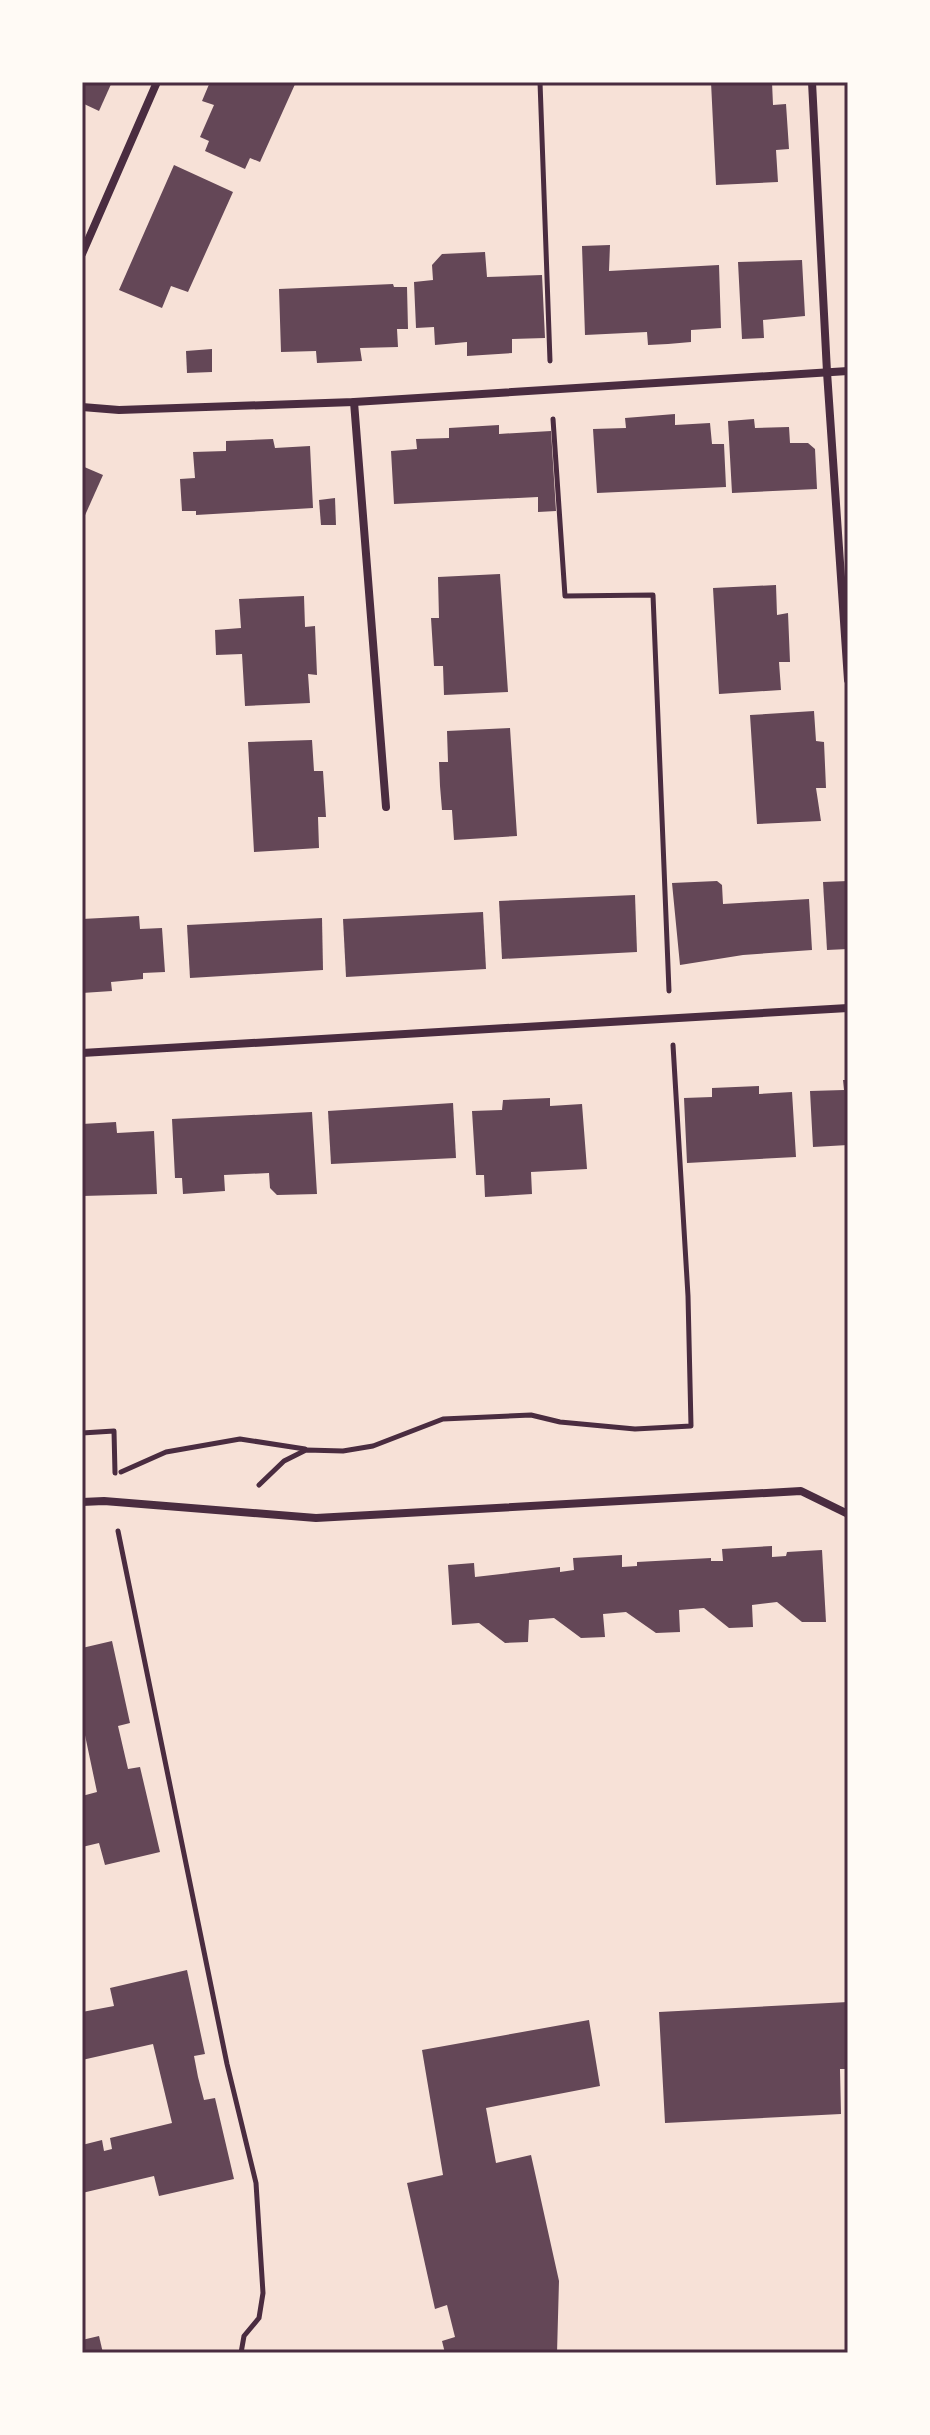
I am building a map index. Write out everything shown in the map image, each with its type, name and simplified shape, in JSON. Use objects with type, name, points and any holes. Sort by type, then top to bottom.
[{"type":"street","points":[[82,254],[157,82]]},
{"type":"street","points":[[812,82],[827,372],[848,680]]},
{"type":"street","points":[[82,407],[119,410],[354,402],[848,371]]},
{"type":"street","points":[[354,402],[386,807]]},
{"type":"street","points":[[82,1053],[848,1008]]},
{"type":"street","points":[[82,1502],[316,1518],[801,1491],[848,1514]]},
{"type":"path","points":[[115,1474],[166,1452],[240,1439],[306,1450],[343,1451],[373,1446],[443,1419],[476,1416],[531,1415],[560,1422],[635,1429],[691,1426],[688,1296],[671,1019],[653,595],[565,596],[551,390],[540,82]]},
{"type":"path","points":[[232,1512],[284,1461],[306,1450]]},
{"type":"path","points":[[120,1552],[227,2064],[256,2183],[263,2293],[259,2318],[244,2336],[241,2353]]},
{"type":"building","points":[[82,82],[112,82],[99,111],[82,103]]},
{"type":"building","points":[[210,82],[296,82],[260,162],[250,158],[245,169],[205,151],[209,141],[200,137],[214,105],[202,101]]},
{"type":"building","points":[[711,82],[772,82],[773,105],[786,104],[789,149],[776,150],[778,182],[716,185]]},
{"type":"building","points":[[174,165],[233,192],[188,292],[171,286],[162,308],[119,290]]},
{"type":"building","points":[[610,245],[609,271],[719,265],[721,328],[691,330],[691,342],[668,344],[648,345],[647,332],[585,335],[582,246]]},
{"type":"building","points":[[485,252],[487,277],[542,275],[545,338],[512,339],[512,353],[467,356],[467,342],[435,345],[434,327],[416,328],[414,282],[433,280],[432,265],[442,254]]},
{"type":"building","points":[[802,260],[805,316],[763,320],[764,338],[742,339],[738,262]]},
{"type":"building","points":[[393,284],[394,287],[407,287],[408,329],[397,329],[398,347],[360,348],[362,361],[317,363],[316,351],[281,352],[279,289]]},
{"type":"building","points":[[212,349],[212,372],[187,373],[186,351]]},
{"type":"building","points":[[675,414],[675,425],[710,423],[712,444],[724,444],[726,487],[597,493],[593,429],[626,428],[625,418]]},
{"type":"building","points":[[754,419],[755,428],[789,427],[790,443],[808,443],[815,449],[817,489],[732,493],[728,421]]},
{"type":"building","points":[[499,425],[499,434],[551,431],[556,511],[538,512],[538,497],[394,504],[391,451],[417,449],[416,439],[449,438],[449,428]]},
{"type":"building","points":[[273,439],[275,448],[310,446],[313,508],[196,515],[196,511],[182,511],[180,479],[195,478],[193,452],[226,451],[226,441]]},
{"type":"building","points":[[82,466],[103,475],[82,522]]},
{"type":"building","points":[[335,498],[336,525],[321,525],[319,500]]},
{"type":"building","points":[[500,574],[508,692],[444,695],[443,666],[434,666],[431,618],[439,618],[438,577]]},
{"type":"building","points":[[776,585],[777,615],[788,613],[790,662],[779,662],[781,690],[719,694],[713,588]]},
{"type":"building","points":[[304,596],[305,627],[315,626],[317,675],[308,674],[310,703],[245,706],[242,654],[216,655],[215,630],[241,628],[239,599]]},
{"type":"building","points":[[814,711],[816,741],[824,742],[826,788],[816,788],[821,821],[757,824],[750,715]]},
{"type":"building","points":[[510,728],[517,836],[454,840],[452,810],[442,810],[440,786],[439,762],[448,762],[447,731]]},
{"type":"building","points":[[312,740],[314,771],[323,771],[326,817],[318,817],[319,848],[254,852],[248,742]]},
{"type":"building","points":[[717,881],[722,885],[723,904],[809,899],[812,950],[743,955],[680,965],[672,883]]},
{"type":"building","points":[[848,881],[848,949],[827,950],[823,882]]},
{"type":"building","points":[[635,895],[637,952],[502,959],[499,901]]},
{"type":"building","points":[[483,912],[486,969],[346,977],[343,919]]},
{"type":"building","points":[[139,916],[140,929],[162,928],[165,972],[143,973],[143,979],[111,982],[112,991],[82,993],[82,919]]},
{"type":"building","points":[[322,918],[323,970],[190,978],[187,925]]},
{"type":"building","points":[[843,1080],[848,1080],[848,1145],[813,1147],[810,1091],[844,1090]]},
{"type":"building","points":[[759,1086],[759,1094],[792,1092],[796,1157],[687,1163],[684,1098],[712,1097],[712,1088]]},
{"type":"building","points":[[550,1098],[550,1106],[582,1104],[587,1169],[531,1172],[532,1194],[485,1197],[484,1175],[476,1175],[472,1111],[502,1110],[503,1100]]},
{"type":"building","points":[[453,1103],[456,1158],[331,1164],[328,1111]]},
{"type":"building","points":[[312,1112],[317,1194],[277,1195],[270,1188],[269,1173],[224,1175],[225,1191],[183,1194],[182,1178],[175,1178],[172,1119]]},
{"type":"building","points":[[116,1122],[117,1133],[154,1131],[157,1194],[82,1196],[82,1124]]},
{"type":"building","points":[[772,1546],[772,1557],[786,1556],[787,1552],[822,1550],[826,1622],[802,1622],[777,1602],[752,1605],[753,1627],[729,1628],[704,1608],[679,1610],[680,1632],[656,1633],[626,1612],[603,1614],[605,1637],[581,1638],[554,1618],[529,1620],[528,1642],[505,1643],[479,1623],[452,1625],[448,1565],[474,1563],[475,1577],[560,1567],[560,1572],[574,1570],[573,1558],[622,1555],[622,1567],[637,1566],[637,1562],[711,1558],[711,1561],[723,1561],[722,1549]]},
{"type":"building","points":[[112,1641],[130,1723],[118,1726],[128,1769],[140,1767],[160,1852],[105,1865],[99,1843],[82,1847],[82,1796],[97,1792],[82,1721],[82,1648]]},
{"type":"building","points":[[187,1970],[205,2054],[194,2056],[198,2077],[204,2100],[215,2098],[234,2179],[159,2196],[154,2176],[82,2193],[82,2145],[102,2140],[104,2151],[112,2149],[110,2138],[172,2123],[153,2044],[82,2060],[82,2012],[114,2006],[110,1988]]},
{"type":"building","points":[[848,2002],[848,2069],[840,2069],[841,2114],[665,2123],[659,2012]]},
{"type":"building","points":[[589,2020],[600,2086],[486,2108],[496,2163],[531,2155],[559,2281],[557,2353],[445,2353],[442,2341],[455,2337],[447,2305],[435,2309],[407,2183],[443,2175],[422,2050]]},
{"type":"building","points":[[99,2336],[103,2353],[82,2353],[82,2340]]}]
